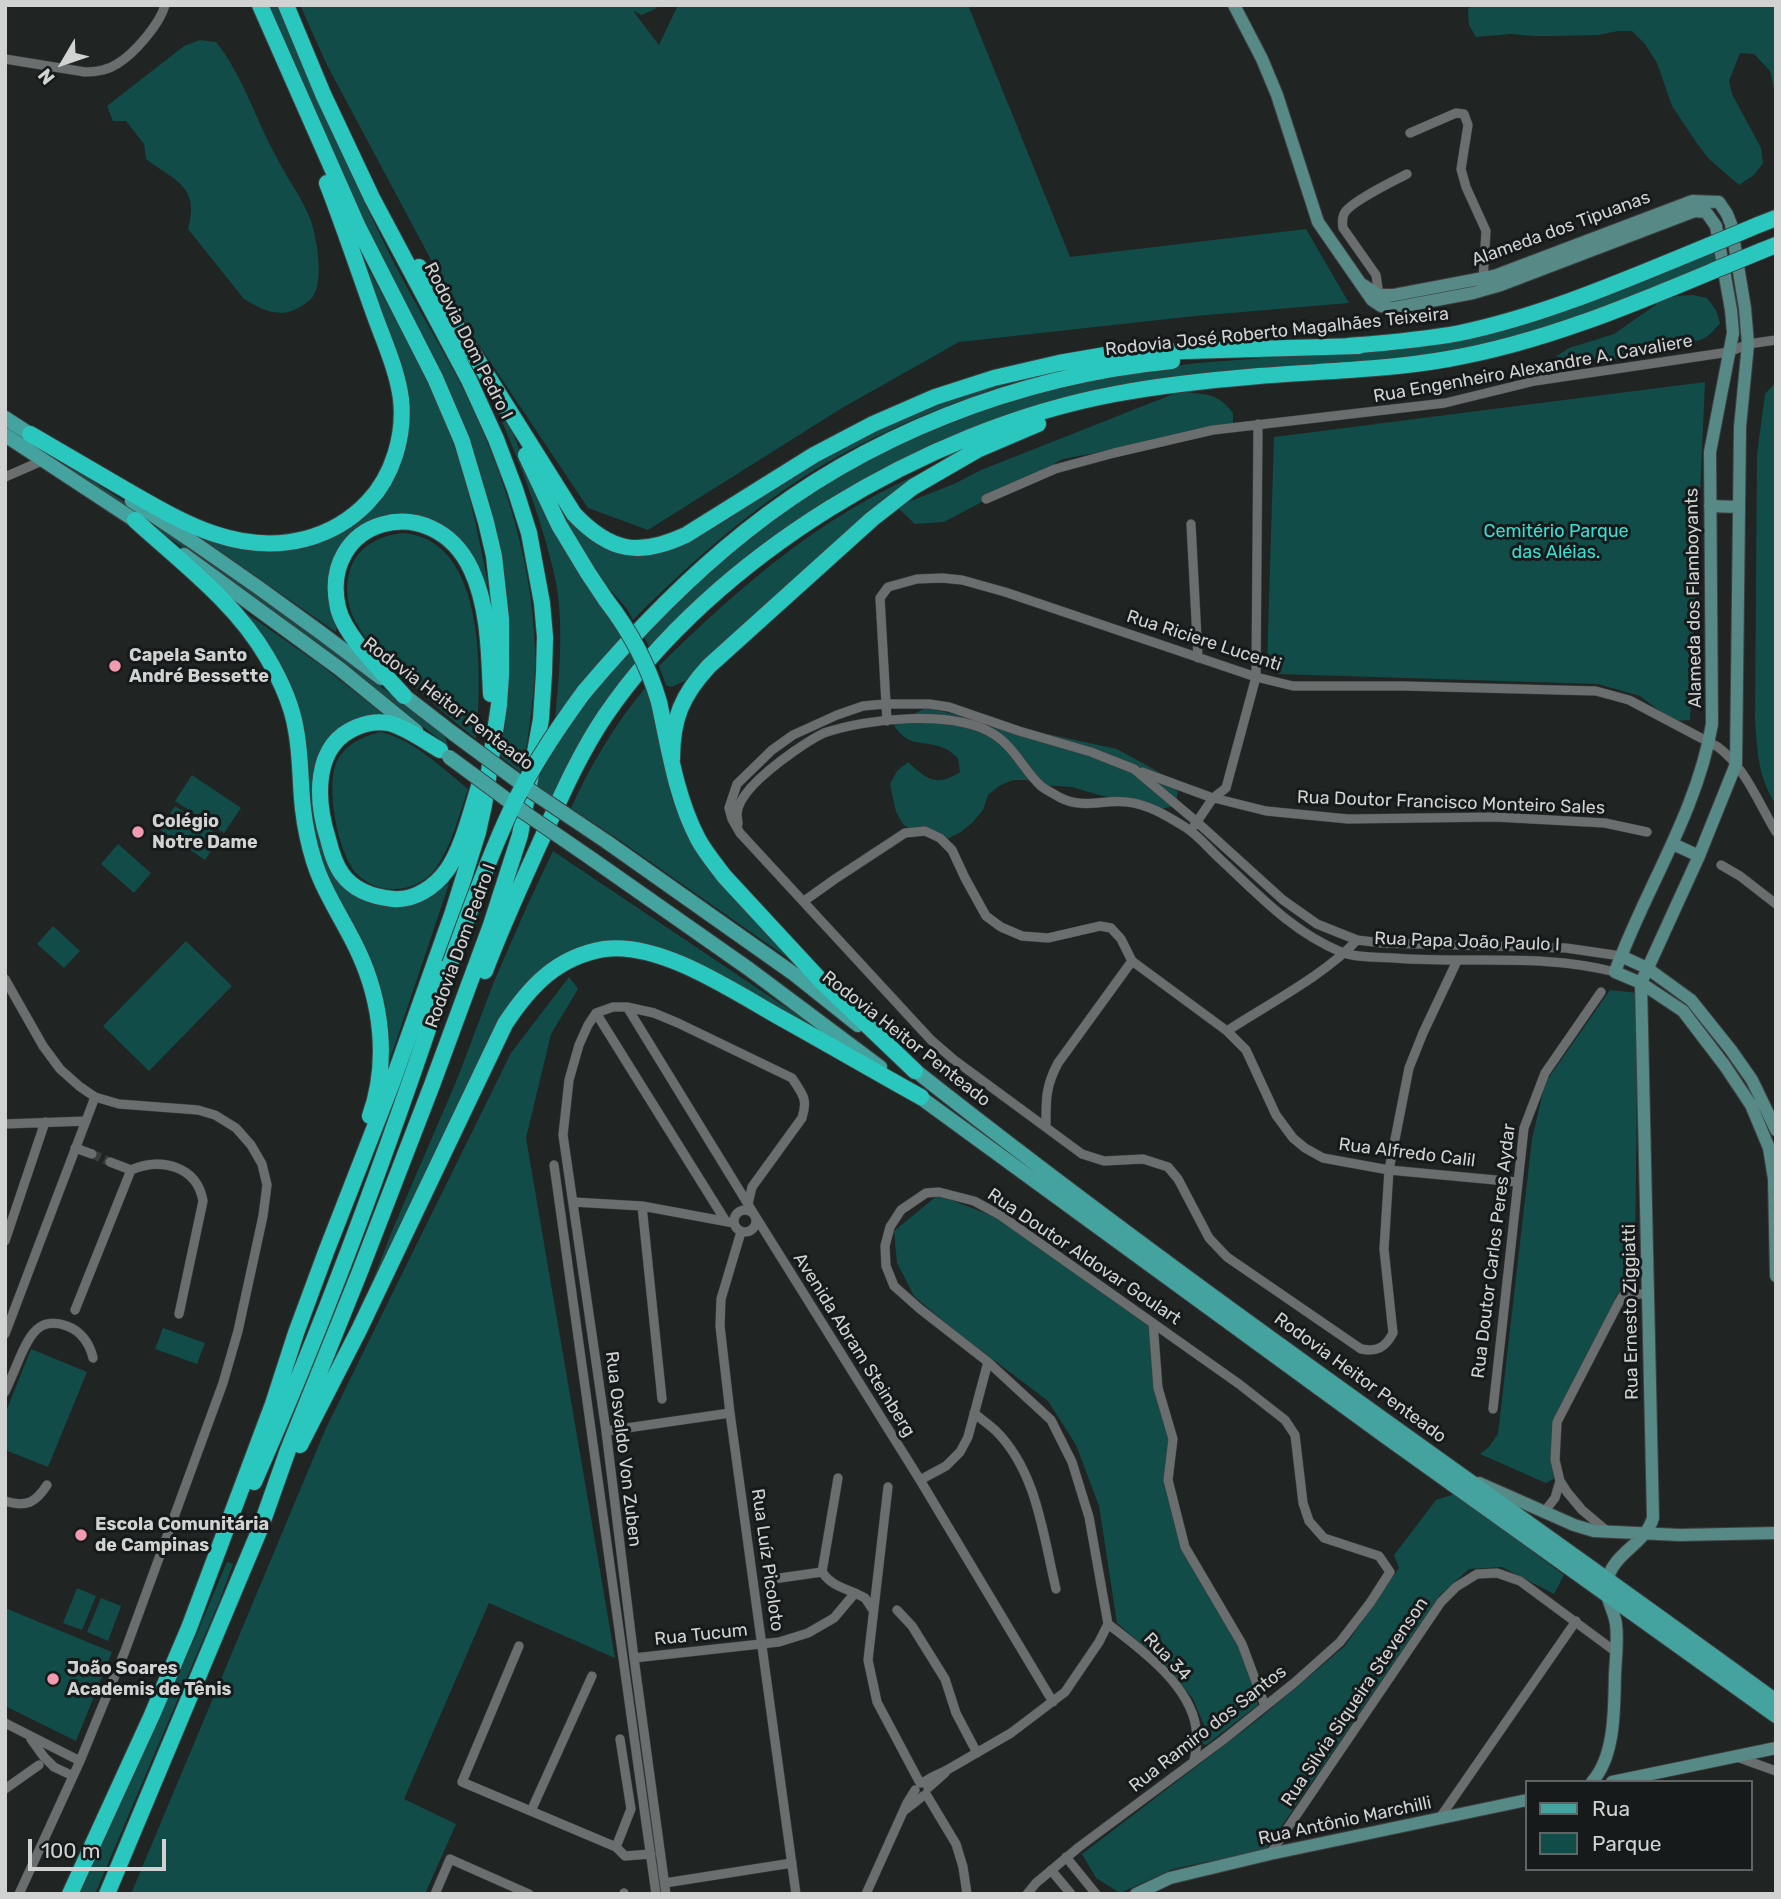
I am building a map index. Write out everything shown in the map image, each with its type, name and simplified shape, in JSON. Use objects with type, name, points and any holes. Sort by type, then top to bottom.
[{"type":"highway","name":"Rodovia Dom Pedro I","points":[[107,1894],[260,1529],[491,925],[520,835],[539,730],[545,637],[536,567],[515,489],[469,380],[372,198],[323,94],[286,5]]},
{"type":"highway","name":"Rodovia Dom Pedro I","points":[[70,1894],[152,1716],[189,1628],[273,1404],[296,1334],[392,1083],[453,912],[481,818],[499,705],[501,619],[494,556],[462,441],[435,378],[358,228],[262,11]]},
{"type":"highway","points":[[30,434],[179,520],[223,538],[262,544],[297,541],[331,529],[362,509],[384,481],[398,442],[401,399],[397,382],[335,205],[262,11]]},
{"type":"highway","points":[[323,94],[425,278],[574,514],[605,540],[620,546],[637,548],[669,542],[686,535],[814,455],[873,424],[935,397],[994,378],[1117,353],[1359,346]]},
{"type":"highway","name":"Rodovia José Roberto Magalhães Teixeira","points":[[189,1628],[313,1345],[403,1105],[450,964],[511,809],[559,726],[584,692],[640,630],[689,582],[746,532],[826,476],[912,431],[1012,393],[1127,365],[1359,346],[1429,338],[1486,327],[1578,298],[1776,218]]},
{"type":"highway","points":[[359,1273],[559,799],[604,719],[619,697],[691,616],[750,565],[801,527],[859,490],[926,456],[1036,414],[1089,399],[1149,388],[1259,376],[1355,370],[1474,354],[1569,327],[1768,248]]},
{"type":"highway","points":[[672,760],[676,718],[681,703],[697,679],[847,541],[913,487],[978,450],[1052,419],[1197,382]]},
{"type":"highway","points":[[496,390],[548,504],[577,556],[636,644],[654,684],[680,794],[699,841],[724,876],[823,983],[915,1071]]},
{"type":"highway","points":[[135,520],[214,592],[244,624],[276,674],[291,709],[296,729],[303,810],[314,861],[333,905],[359,953],[376,1002],[381,1052],[372,1112],[315,1265],[296,1334]]},
{"type":"highway","points":[[404,696],[354,639],[338,609],[337,591],[337,575],[350,545],[359,536],[384,523],[401,520],[433,528],[447,537],[470,567],[483,606],[487,632],[492,741],[457,852],[447,870],[426,891],[412,897],[399,900],[366,894],[341,873],[325,829],[320,778],[323,762],[330,748],[341,736],[353,729],[366,723],[379,722],[402,729],[445,753]]},
{"type":"highway","points":[[260,1529],[359,1330],[500,1034],[520,1002],[534,985],[551,971],[569,960],[605,949],[624,948],[665,958],[723,985],[920,1097]]},
{"type":"main road","name":"Rodovia Heitor Penteado","points":[[5,418],[197,544],[333,641],[534,793],[793,974],[971,1115],[1148,1248],[1776,1701]]},
{"type":"main road","name":"Rodovia Heitor Penteado","points":[[5,435],[135,520],[340,669],[525,813],[748,969],[1375,1429],[1776,1716]]},
{"type":"street","points":[[5,59],[85,72],[108,69],[128,55],[160,19],[164,5]]},
{"type":"street","points":[[1234,5],[1277,95],[1318,222],[1360,283],[1380,295]]},
{"type":"street","points":[[1410,133],[1456,113],[1464,114],[1468,125],[1461,169],[1486,231],[1483,284]]},
{"type":"street","points":[[1380,295],[1376,275],[1343,228],[1342,220],[1353,204],[1407,174]]},
{"type":"street","name":"Alameda dos Tipuanas","points":[[1360,283],[1372,300],[1381,306],[1394,308],[1442,292],[1483,284],[1589,246],[1652,221],[1692,201],[1719,202]]},
{"type":"street","points":[[1647,968],[1699,856],[1736,764],[1740,427],[1748,344],[1731,224],[1719,202],[1706,212]]},
{"type":"street","name":"Alameda dos Tipuanas","points":[[1652,221],[1695,211],[1706,212]]},
{"type":"street","name":"Alameda dos Flamboyants","points":[[1621,956],[1673,844],[1703,765],[1709,744],[1713,710],[1710,452],[1733,333],[1716,226],[1706,212]]},
{"type":"street","name":"Alameda dos Tipuanas","points":[[1380,295],[1442,292]]},
{"type":"street","name":"Rua Engenheiro Alexandre A. Cavaliere","points":[[986,499],[1055,469],[1213,430],[1445,403],[1535,382],[1729,352],[1748,344],[1776,340]]},
{"type":"street","points":[[1190,831],[1213,798],[1226,788],[1255,677],[1258,424]]},
{"type":"street","points":[[5,477],[44,460]]},
{"type":"street","points":[[1710,506],[1738,507]]},
{"type":"street","points":[[1191,524],[1198,658]]},
{"type":"street","name":"Rua Riciere Lucenti","points":[[887,721],[880,598],[888,587],[917,579],[942,578],[1005,592],[1255,677],[1293,686],[1596,691],[1629,700],[1727,754],[1736,764]]},
{"type":"street","name":"Rua Papa João Paulo I","points":[[740,833],[729,808],[737,784],[772,750],[793,735],[863,706],[929,704],[949,707],[1091,752],[1134,769],[1197,821],[1283,900],[1317,924],[1357,940],[1566,948],[1621,956],[1647,968],[1691,1000],[1731,1050],[1752,1080],[1776,1130]]},
{"type":"street","name":"Rua Papa João Paulo I","points":[[740,833],[737,812],[742,799],[753,785],[785,758],[821,734],[847,726],[887,721],[949,720],[975,726],[995,735],[1016,754],[1040,785],[1062,799],[1089,805],[1125,802],[1147,806],[1190,831],[1283,919],[1313,939],[1344,954],[1424,961],[1539,960],[1590,965],[1641,983],[1683,1011],[1751,1105],[1769,1147],[1774,1179],[1776,1276]]},
{"type":"street","points":[[1736,764],[1776,832]]},
{"type":"street","name":"Rua Doutor Francisco Monteiro Sales","points":[[1134,769],[1213,798],[1266,811],[1348,819],[1494,817],[1605,824],[1647,832]]},
{"type":"street","name":"Rua Alfredo Calil","points":[[804,901],[905,833],[925,831],[940,838],[952,850],[986,916],[1001,928],[1023,936],[1048,938],[1100,926],[1111,928],[1132,961],[1227,1031],[1246,1050],[1276,1115],[1293,1138],[1305,1148],[1323,1158],[1390,1170],[1517,1182]]},
{"type":"street","points":[[740,833],[931,1040],[953,1059],[1082,1154],[1104,1161],[1143,1159],[1168,1167],[1178,1179],[1209,1238],[1227,1257],[1361,1349],[1373,1351],[1382,1347],[1393,1333],[1384,1249],[1390,1170],[1409,1068],[1457,961]]},
{"type":"street","points":[[1673,844],[1699,856]]},
{"type":"street","points":[[1721,865],[1776,904]]},
{"type":"street","points":[[1227,1031],[1319,972],[1344,954],[1357,940]]},
{"type":"street","points":[[1615,972],[1621,956]]},
{"type":"street","points":[[1046,1127],[1046,1092],[1054,1070],[1132,961]]},
{"type":"street","name":"Rua Ernesto Ziggiatti","points":[[1645,1534],[1653,1518],[1641,983],[1647,968]]},
{"type":"street","points":[[5,979],[54,1062],[79,1086],[95,1097],[119,1104],[198,1110],[215,1115],[236,1128],[251,1144],[262,1164],[268,1185],[238,1331],[223,1383],[125,1651],[73,1776],[19,1894]]},
{"type":"street","name":"Rua Doutor Carlos Peres Aydar","points":[[1493,1409],[1524,1128],[1545,1073],[1601,992]]},
{"type":"street","points":[[573,1202],[642,1206],[729,1221],[743,1210],[754,1214],[755,1226],[752,1230],[741,1232],[729,1221],[596,1013],[613,1007],[627,1007],[654,1013],[678,1023],[792,1078],[802,1093],[806,1105],[802,1118],[752,1187],[748,1204]]},
{"type":"street","name":"Avenida Abram Steinberg","points":[[627,1007],[920,1480],[1053,1702]]},
{"type":"street","name":"Rua Osvaldo Von Zuben","points":[[596,1013],[579,1045],[569,1080],[564,1135],[606,1430],[666,1894]]},
{"type":"street","points":[[5,1334],[95,1097]]},
{"type":"street","points":[[5,1124],[86,1121]]},
{"type":"street","points":[[5,1241],[46,1122]]},
{"type":"street","points":[[75,1148],[92,1154]]},
{"type":"street","points":[[110,1162],[131,1170]]},
{"type":"street","points":[[75,1310],[131,1170],[156,1163],[171,1165],[183,1171],[201,1189],[203,1201],[179,1314]]},
{"type":"street","name":"Rua Osvaldo Von Zuben","points":[[554,1165],[656,1894]]},
{"type":"street","name":"Rua Doutor Aldovar Goulart","points":[[1108,1624],[1089,1517],[1072,1462],[1051,1420],[988,1362],[894,1286],[886,1266],[885,1246],[890,1227],[901,1210],[926,1193],[939,1192],[974,1201],[1000,1215],[1240,1384],[1285,1420],[1295,1435],[1303,1503],[1309,1521],[1324,1538],[1379,1556],[1390,1572]]},
{"type":"street","points":[[642,1206],[662,1398]]},
{"type":"street","name":"Rua Luíz Picoloto","points":[[741,1232],[721,1299],[720,1326],[796,1894]]},
{"type":"street","points":[[1609,1532],[1581,1510],[1560,1481],[1555,1460],[1557,1422],[1618,1304],[1648,1253]]},
{"type":"street","points":[[1624,1296],[1649,1293]]},
{"type":"street","points":[[5,1392],[30,1335],[41,1326],[60,1323],[73,1328],[90,1346],[93,1358]]},
{"type":"street","points":[[1153,1324],[1158,1388],[1173,1439],[1168,1480],[1185,1547],[1242,1644],[1265,1706]]},
{"type":"street","points":[[920,1480],[946,1466],[960,1452],[968,1437],[988,1362]]},
{"type":"street","points":[[606,1430],[730,1413]]},
{"type":"street","points":[[974,1413],[996,1431],[1016,1457],[1031,1486],[1056,1590]]},
{"type":"street","points":[[1463,1476],[1574,1525],[1594,1531],[1662,1535],[1776,1533]]},
{"type":"street","points":[[838,1478],[822,1572],[828,1581],[865,1598],[873,1609]]},
{"type":"street","points":[[1544,1512],[1555,1498],[1560,1481]]},
{"type":"street","points":[[5,1501],[24,1503],[37,1500],[47,1485]]},
{"type":"street","points":[[888,1487],[868,1660],[877,1702],[922,1789],[956,1843],[964,1867],[967,1894]]},
{"type":"street","points":[[1594,1780],[1602,1769],[1613,1723],[1617,1645],[1613,1611],[1606,1594],[1608,1578],[1620,1556],[1645,1534]]},
{"type":"street","points":[[773,1579],[822,1572]]},
{"type":"street","name":"Rua Ramiro dos Santos","points":[[1027,1894],[1051,1870],[1265,1706],[1340,1642],[1390,1572]]},
{"type":"street","name":"Rua Silvia Siqueira Stevenson","points":[[1270,1854],[1441,1602],[1456,1587],[1477,1574],[1497,1573],[1520,1581],[1576,1622],[1617,1645]]},
{"type":"street","name":"Rua Tucum","points":[[634,1658],[779,1642],[808,1633],[834,1618],[855,1592]]},
{"type":"street","points":[[897,1610],[912,1626],[945,1679],[956,1713],[977,1753]]},
{"type":"street","points":[[1439,1819],[1576,1622]]},
{"type":"street","points":[[866,1894],[903,1811],[917,1802],[922,1789],[940,1779],[947,1770],[1011,1733],[1065,1692],[1108,1624]]},
{"type":"street","name":"Rua 34","points":[[1108,1624],[1167,1674],[1186,1700],[1196,1726],[1194,1762]]},
{"type":"street","points":[[519,1646],[462,1782],[616,1847],[625,1856],[651,1853]]},
{"type":"street","points":[[531,1811],[592,1676]]},
{"type":"street","points":[[5,1723],[79,1761]]},
{"type":"street","points":[[25,1732],[54,1767],[73,1776]]},
{"type":"street","points":[[616,1847],[631,1808],[620,1739]]},
{"type":"street","points":[[1622,1780],[1776,1748]]},
{"type":"street","points":[[1606,1756],[1615,1770],[1632,1778]]},
{"type":"street","points":[[1736,1756],[1776,1771]]},
{"type":"street","points":[[5,1789],[39,1765]]},
{"type":"street","name":"Rua Antônio Marchilli","points":[[1136,1894],[1170,1878],[1270,1854],[1526,1800]]},
{"type":"street","points":[[435,1894],[450,1859],[529,1894]]},
{"type":"street","points":[[1065,1859],[1094,1894]]},
{"type":"street","points":[[665,1883],[792,1863]]},
{"type":"street","points":[[1051,1870],[1071,1894]]},
{"type":"street","name":"Rua Antônio Marchilli","points":[[1151,1894],[1170,1878]]},
{"type":"green space","points":[[265,5],[278,5],[362,198],[473,409],[500,475],[520,543],[533,613],[535,649],[532,707],[524,765],[520,772],[501,757],[510,670],[508,608],[498,542],[482,477],[446,384],[389,278]]},
{"type":"green space","points":[[300,5],[659,5],[642,15],[633,11],[659,45],[678,5],[968,5],[1070,257],[1306,229],[1349,303],[1195,316],[959,342],[842,408],[648,530],[588,508],[467,327],[327,65]]},
{"type":"green space","points":[[1473,5],[1776,5],[1776,98],[1770,71],[1754,54],[1740,53],[1729,81],[1732,94],[1761,148],[1763,163],[1754,175],[1739,185],[1709,159],[1672,106],[1657,63],[1645,44],[1632,31],[1598,35],[1511,34],[1476,37],[1469,25],[1468,9]]},
{"type":"green space","points":[[200,40],[216,42],[230,62],[311,221],[316,239],[318,283],[311,299],[295,310],[273,312],[244,299],[188,229],[191,203],[188,194],[175,179],[146,159],[144,144],[126,121],[113,121],[107,106],[184,46]]},
{"type":"green space","points":[[357,246],[416,359],[448,429],[466,486],[488,584],[485,587],[477,563],[465,545],[444,527],[432,520],[405,513],[378,518],[346,540],[336,632],[204,540],[204,535],[223,543],[346,527],[405,442]]},
{"type":"green space","points":[[1714,252],[1717,262],[1549,329],[1441,355],[1120,389],[854,489],[651,650],[643,635],[730,552],[807,496],[879,454],[930,430],[990,407],[1050,388],[1135,371],[1198,363],[1404,347]]},
{"type":"green space","points":[[1693,295],[1707,298],[1716,310],[1720,323],[1702,339],[1668,342],[1622,358],[1557,360],[1557,356],[1569,348],[1614,334],[1664,299]]},
{"type":"green space","points":[[479,369],[512,431],[538,494],[622,637],[583,681],[555,719],[560,643],[554,575],[523,474]]},
{"type":"green space","points":[[1028,377],[914,420],[831,460],[759,508],[673,581],[633,620],[627,609],[588,564],[556,508],[560,505],[634,554],[830,451],[956,395]]},
{"type":"green space","name":"Cemitério Parque das Aléias.","points":[[1705,382],[1690,720],[1673,721],[1640,696],[1598,684],[1279,674],[1267,666],[1274,437]]},
{"type":"green space","points":[[1776,382],[1776,805],[1762,774],[1755,718],[1757,454],[1765,394]]},
{"type":"green space","points":[[1181,391],[1210,396],[1221,401],[1233,413],[1233,427],[1063,459],[944,522],[915,524],[899,509],[908,502],[981,470]]},
{"type":"green space","points":[[954,457],[692,678],[671,687],[666,685],[659,666],[729,600],[779,559],[858,505]]},
{"type":"green space","points":[[70,466],[166,530],[307,631],[445,736],[448,746],[261,604],[68,469]]},
{"type":"green space","points":[[402,533],[430,541],[450,559],[464,584],[473,615],[478,648],[476,739],[376,650],[361,631],[351,611],[348,581],[355,559],[372,543],[386,536]]},
{"type":"green space","points":[[246,613],[322,666],[387,717],[363,717],[342,727],[326,742],[317,761],[313,808],[326,856],[337,876],[358,898],[389,907],[413,903],[449,884],[388,1065],[385,1039],[316,848],[311,824],[303,738],[245,618]]},
{"type":"green space","points":[[629,650],[636,665],[553,797],[535,784],[579,714]]},
{"type":"green space","points":[[646,687],[657,725],[670,792],[681,820],[716,875],[750,915],[787,952],[788,958],[571,808],[604,745]]},
{"type":"green space","points":[[926,708],[1117,749],[1169,780],[1178,792],[1175,806],[1161,809],[1072,787],[1013,780],[988,795],[983,810],[961,832],[947,839],[915,833],[903,824],[896,812],[890,784],[897,771],[908,762],[932,779],[945,779],[960,772],[958,758],[949,751],[936,745],[910,740],[893,724]]},
{"type":"green space","points":[[380,732],[415,748],[468,789],[451,840],[436,868],[419,883],[398,889],[375,886],[356,873],[344,851],[333,802],[334,772],[341,755],[355,742]]},
{"type":"green space","points":[[192,775],[241,808],[224,833],[175,801]]},
{"type":"green space","points":[[175,806],[221,837],[205,860],[159,829]]},
{"type":"green space","points":[[118,844],[151,873],[134,893],[101,864]]},
{"type":"green space","points":[[553,851],[830,1037],[633,945],[541,972],[364,1303],[458,1077],[493,984]]},
{"type":"green space","points":[[53,926],[80,951],[64,968],[37,944]]},
{"type":"green space","points":[[186,941],[232,986],[149,1071],[103,1026]]},
{"type":"green space","points":[[569,977],[578,989],[551,1034],[526,1138],[615,1658],[489,1603],[404,1799],[456,1824],[425,1894],[131,1894],[326,1428],[511,1053]]},
{"type":"green space","points":[[1610,990],[1638,993],[1635,1263],[1555,1420],[1555,1478],[1546,1483],[1480,1454],[1498,1434],[1532,1139],[1545,1083]]},
{"type":"green space","points":[[938,1195],[998,1218],[1150,1327],[1171,1439],[1166,1479],[1182,1547],[1242,1650],[1258,1705],[1206,1745],[1201,1743],[1204,1725],[1193,1699],[1168,1667],[1117,1623],[1099,1506],[1076,1445],[1048,1401],[914,1296],[897,1263],[894,1231]]},
{"type":"green space","points":[[163,1328],[205,1343],[197,1364],[155,1349]]},
{"type":"green space","points":[[31,1349],[87,1372],[48,1467],[5,1450],[5,1414]]},
{"type":"green space","points":[[1455,1494],[1564,1575],[1554,1594],[1502,1567],[1469,1569],[1440,1595],[1266,1849],[1173,1869],[1120,1893],[1096,1878],[1082,1854],[1260,1718],[1345,1646],[1399,1568],[1394,1555],[1436,1500]]},
{"type":"green space","points":[[227,1562],[233,1564],[219,1602],[95,1894],[79,1894],[195,1638]]},
{"type":"green space","points":[[77,1588],[96,1596],[82,1630],[63,1623]]},
{"type":"green space","points":[[101,1598],[121,1606],[108,1641],[87,1632]]},
{"type":"green space","name":"João Soares Academis de Tênis","points":[[5,1608],[112,1652],[76,1741],[5,1706]]},
{"type":"tunnel","points":[[92,1154],[110,1162]]},
{"type":"place","name":"Capela Santo André Bessette","points":[[115,666]]},
{"type":"place","name":"Colégio Notre Dame","points":[[138,832]]},
{"type":"place","name":"Escola Comunitária de Campinas","points":[[81,1535]]},
{"type":"place","name":"João Soares Academis de Tênis","points":[[53,1679]]}]
